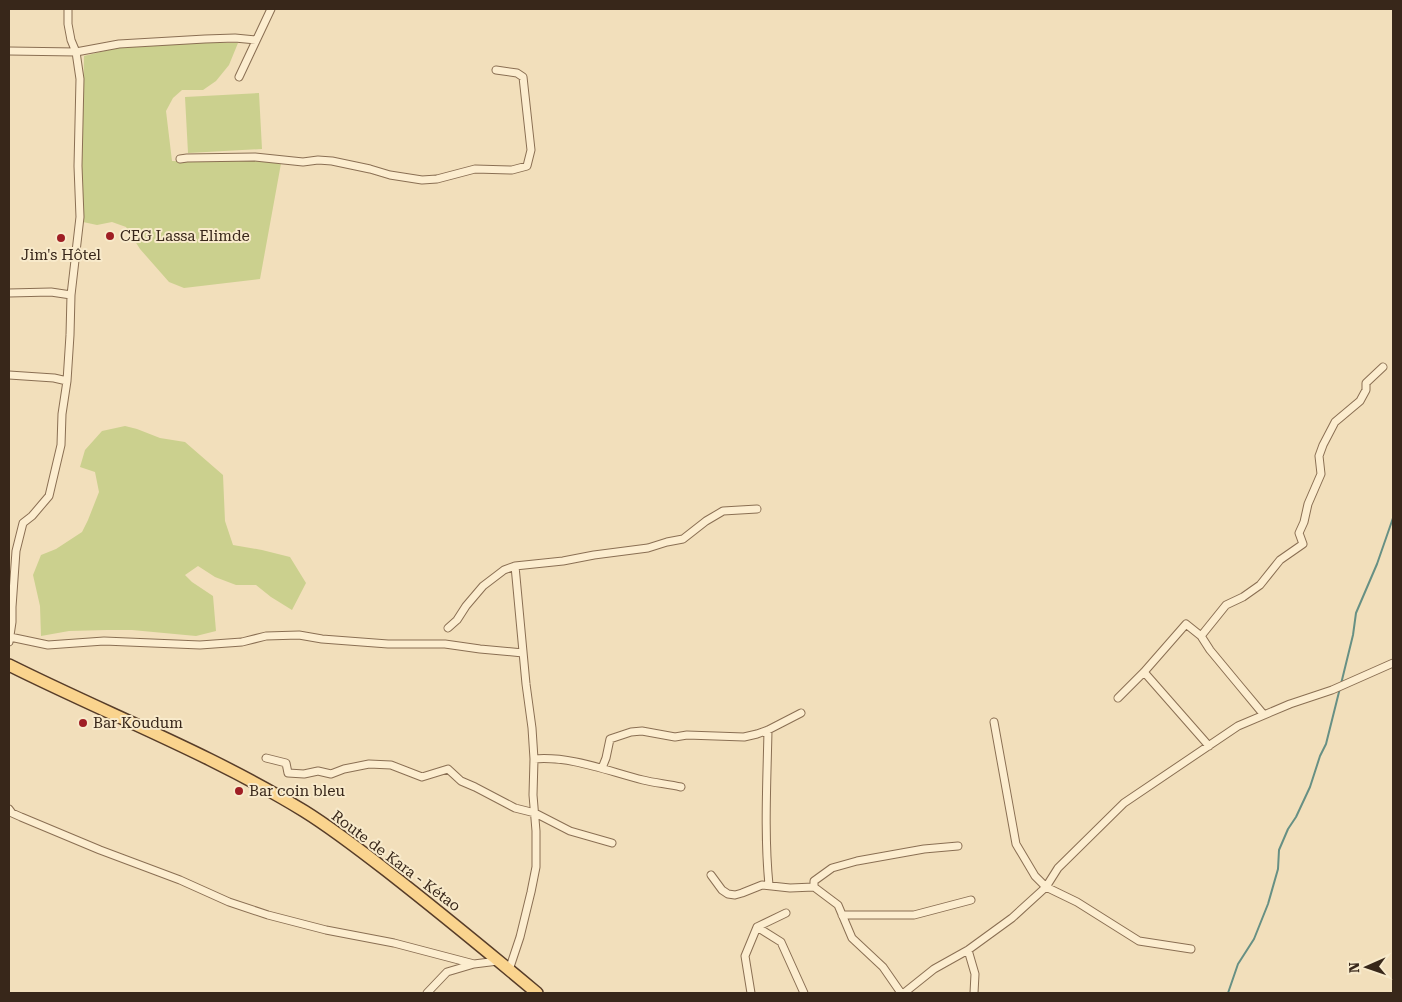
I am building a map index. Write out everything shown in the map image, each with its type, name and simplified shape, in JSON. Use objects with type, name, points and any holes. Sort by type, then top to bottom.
[{"type":"main road","name":"Route de Kara - Kétao","points":[[9,665],[235,772],[305,812],[337,833],[426,901],[537,993]]},
{"type":"street","points":[[68,9],[68,24],[71,40],[76,52],[80,79],[78,166],[80,217],[71,295],[67,381],[62,414],[61,445],[49,496],[32,516],[23,523],[16,551],[10,640],[48,645],[69,642],[113,641],[200,645],[242,642],[266,636],[298,635],[322,639],[388,644],[445,644],[523,652]]},
{"type":"street","points":[[239,77],[271,9]]},
{"type":"street","points":[[9,51],[76,52],[119,44],[235,38],[256,40]]},
{"type":"street","points":[[180,159],[255,157],[302,162],[332,161],[370,169],[390,176],[422,180],[436,179],[475,169],[512,170],[527,166],[531,150],[523,77],[517,73],[496,70]]},
{"type":"street","points":[[9,293],[51,292],[71,295]]},
{"type":"street","points":[[1201,636],[1226,605],[1243,597],[1260,585],[1280,560],[1303,544],[1299,533],[1320,474],[1319,456],[1323,445],[1336,422],[1360,401],[1366,390],[1366,383],[1383,367]]},
{"type":"street","points":[[9,375],[54,378],[67,381]]},
{"type":"street","points":[[448,628],[457,620],[483,586],[504,570],[515,566],[648,548],[683,539],[706,521],[723,511],[757,509]]},
{"type":"street","points":[[509,970],[520,937],[536,866],[532,728],[515,566]]},
{"type":"street","points":[[1118,698],[1144,672],[1186,624],[1201,636],[1264,715]]},
{"type":"street","points":[[712,875],[722,890],[728,894],[735,895],[769,885],[790,888],[814,886],[838,904],[852,938],[907,992],[934,970],[968,950],[1012,918],[1046,887],[1058,868],[1124,803],[1238,726],[1290,704],[1332,690],[1393,663]]},
{"type":"street","points":[[1144,672],[1209,746]]},
{"type":"street","points":[[602,768],[610,739],[631,732],[651,732],[675,737],[696,735],[744,737],[768,730],[801,713]]},
{"type":"street","points":[[994,722],[1016,844],[1035,876],[1046,887],[1077,902],[1140,941],[1191,949]]},
{"type":"street","points":[[768,730],[767,863],[769,885]]},
{"type":"street","points":[[266,758],[286,763],[288,772],[304,774],[318,771],[331,774],[368,764],[391,765],[422,777],[448,769],[461,781],[515,808],[535,813],[570,831],[612,843]]},
{"type":"street","points":[[534,759],[547,758],[589,764],[643,780],[681,787]]},
{"type":"street","points":[[9,809],[12,813],[100,850],[180,880],[229,902],[268,915],[326,930],[394,943],[474,964]]},
{"type":"street","points":[[814,886],[814,881],[832,868],[858,861],[924,849],[958,846]]},
{"type":"street","points":[[842,915],[914,914],[971,900]]},
{"type":"street","points":[[751,993],[745,956],[757,927],[786,913]]},
{"type":"street","points":[[757,927],[781,942],[804,993]]},
{"type":"street","points":[[968,950],[975,974],[974,993]]},
{"type":"street","points":[[427,993],[447,972],[474,964],[498,961]]},
{"type":"green space","points":[[175,43],[238,43],[229,65],[216,81],[203,90],[182,90],[173,98],[166,111],[172,161],[209,162],[282,158],[260,279],[184,288],[169,282],[140,249],[126,227],[112,222],[97,225],[83,222],[84,56],[116,48]]},
{"type":"green space","points":[[259,93],[262,149],[188,153],[185,97]]},
{"type":"green space","points":[[125,426],[160,438],[185,442],[223,475],[225,521],[233,545],[290,557],[306,583],[292,610],[256,585],[236,585],[215,577],[198,566],[185,575],[213,596],[216,631],[196,636],[132,630],[107,630],[69,631],[41,636],[40,606],[33,575],[41,555],[56,549],[82,532],[99,492],[95,472],[80,467],[85,450],[102,431]]},
{"type":"waterway","points":[[1341,684],[1353,635],[1356,613],[1377,564],[1393,518]]},
{"type":"waterway","points":[[1228,993],[1238,964],[1254,939],[1268,904],[1278,869],[1279,850],[1310,787],[1326,744],[1340,688]]},
{"type":"place","name":"CEG Lassa Elimde","points":[[110,236]]},
{"type":"place","name":"Jim's Hôtel","points":[[61,238]]},
{"type":"place","name":"Bar Koudum","points":[[83,723]]},
{"type":"place","name":"Bar coin bleu","points":[[239,791]]}]
